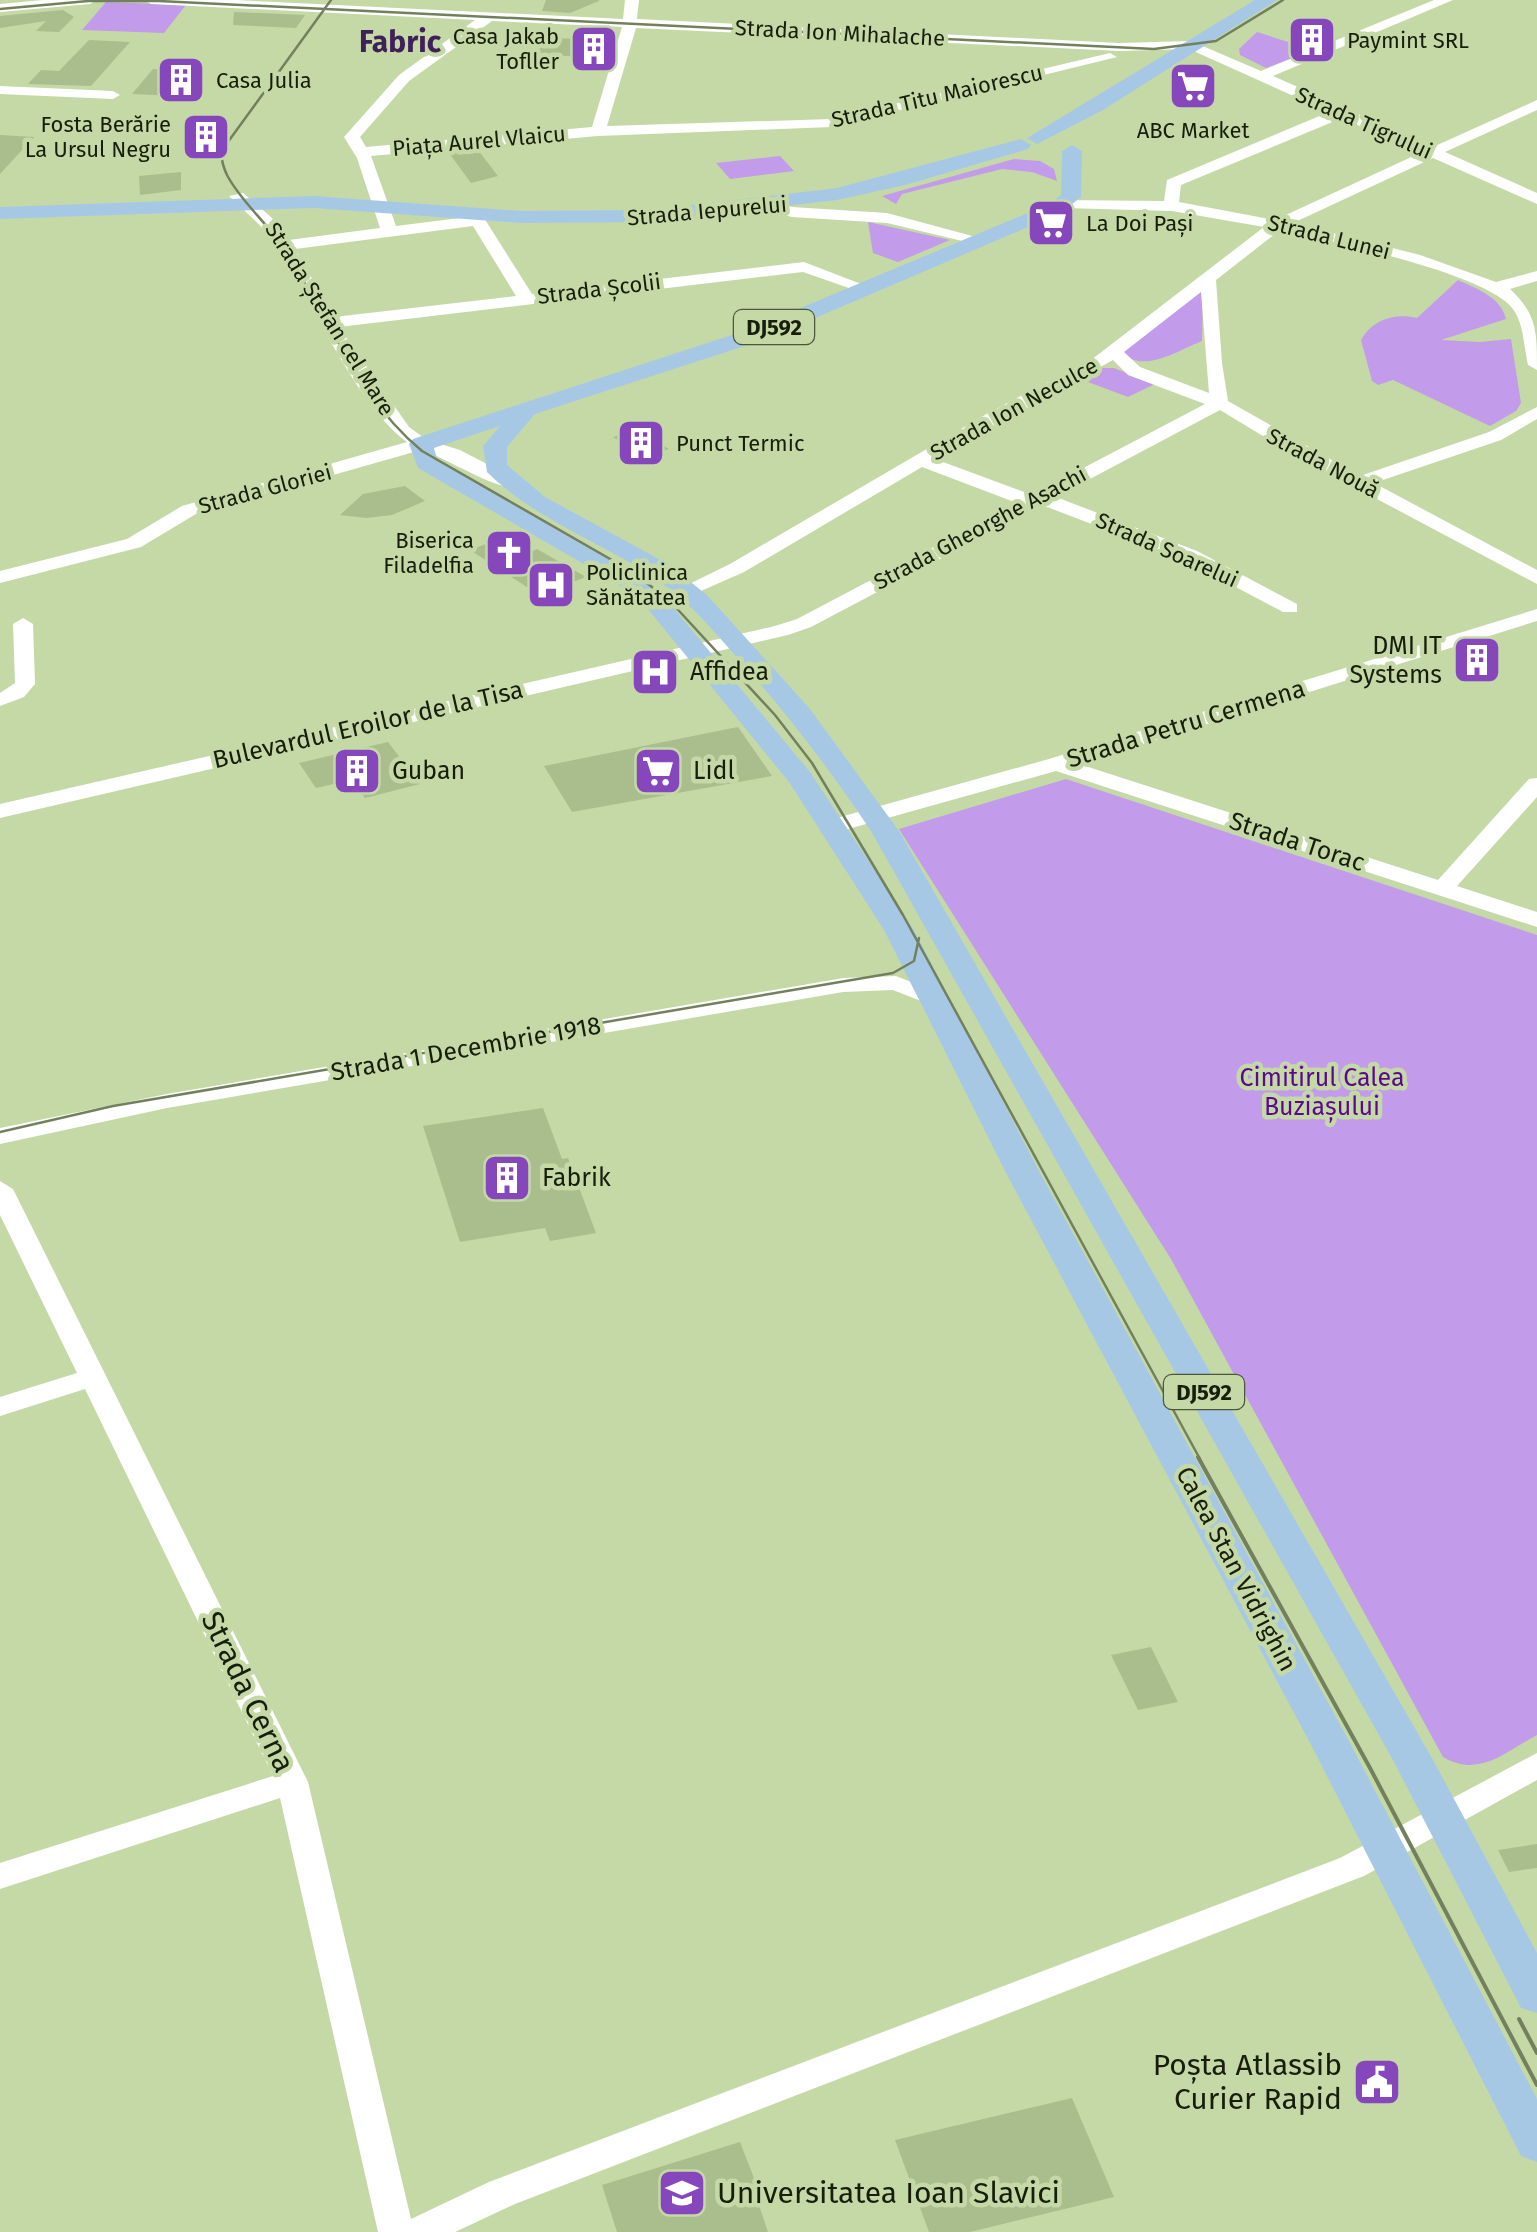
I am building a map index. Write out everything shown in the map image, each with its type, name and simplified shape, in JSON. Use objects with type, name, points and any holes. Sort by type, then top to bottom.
[{"type":"main road","points":[[1051,152],[1118,96],[1184,49],[1268,0]]},
{"type":"main road","points":[[1051,152],[1214,54],[1290,0]]},
{"type":"main road","points":[[1051,152],[1072,191],[1065,203]]},
{"type":"main road","name":"Strada Iepurelui","points":[[244,200],[379,199],[475,217],[625,218],[772,207],[860,192],[990,156],[1051,152]]},
{"type":"main road","name":"Strada Iepurelui","points":[[244,200],[361,191],[379,199]]},
{"type":"main road","points":[[0,213],[244,200]]},
{"type":"main road","name":"DJ592","points":[[420,444],[680,362],[866,289],[1065,203]]},
{"type":"main road","points":[[509,482],[495,466],[492,455],[500,436],[525,412]]},
{"type":"main road","name":"Strada Ștefan cel Mare","points":[[420,444],[426,464],[638,586],[662,608],[800,778],[834,826],[899,930],[931,998]]},
{"type":"main road","name":"Strada Ștefan cel Mare","points":[[509,482],[687,590],[815,730],[874,814],[1442,1816]]},
{"type":"main road","name":"Calea Stan Vidrighin","points":[[931,998],[1537,2142]]},
{"type":"main road","name":"DJ592","points":[[1442,1816],[1537,1995]]},
{"type":"street","points":[[0,8],[90,0]]},
{"type":"street","name":"Strada Ion Mihalache","points":[[151,0],[1184,49]]},
{"type":"street","points":[[598,131],[632,0]]},
{"type":"street","points":[[1260,76],[1446,0]]},
{"type":"street","points":[[390,231],[355,144],[404,78],[488,16]]},
{"type":"street","name":"Strada Titu Maiorescu","points":[[598,131],[831,123],[1082,62],[1184,49],[1214,54]]},
{"type":"street","name":"Strada Tigrului","points":[[1214,54],[1537,199]]},
{"type":"street","points":[[8,90],[113,95]]},
{"type":"street","name":"Strada Ion Neculce","points":[[687,590],[737,568],[996,416],[1097,364],[1120,359],[1164,309],[1190,289],[1209,281],[1277,224],[1537,104]]},
{"type":"street","points":[[1171,206],[1174,183],[1340,113]]},
{"type":"street","name":"Piața Aurel Vlaicu","points":[[355,144],[598,131]]},
{"type":"street","name":"Strada Ștefan cel Mare","points":[[244,200],[286,244],[329,323],[394,421],[420,444],[454,454],[509,482]]},
{"type":"street","name":"Strada Lunei","points":[[1065,203],[1171,206],[1277,224],[1401,255],[1497,287]]},
{"type":"street","points":[[772,207],[887,218],[980,240]]},
{"type":"street","points":[[286,244],[475,217],[526,298]]},
{"type":"street","name":"Strada Școlii","points":[[329,323],[804,267],[866,289]]},
{"type":"street","points":[[1497,287],[1537,276]]},
{"type":"street","points":[[1209,281],[1220,404]]},
{"type":"street","points":[[1497,287],[1521,306],[1537,365]]},
{"type":"street","points":[[1164,309],[1194,308],[1210,314]]},
{"type":"street","name":"Strada Nouă","points":[[1120,359],[1220,404],[1537,578]]},
{"type":"street","name":"Strada Gheorghe Asachi","points":[[737,642],[804,623],[1220,404]]},
{"type":"street","points":[[1360,482],[1495,436],[1534,418]]},
{"type":"street","name":"Strada Gloriei","points":[[0,577],[143,540],[192,509],[420,444]]},
{"type":"street","name":"Strada Soarelui","points":[[923,461],[1190,555],[1290,608]]},
{"type":"street","name":"Strada Petru Cermena","points":[[834,826],[1057,764],[1537,616]]},
{"type":"street","points":[[0,700],[17,693],[25,684],[23,624]]},
{"type":"street","name":"Bulevardul Eroilor de la Tisa","points":[[0,810],[737,642]]},
{"type":"street","name":"Strada Torac","points":[[1057,764],[1537,920]]},
{"type":"street","points":[[1442,889],[1537,784]]},
{"type":"street","name":"Strada 1 Decembrie 1918","points":[[0,1136],[168,1100],[842,985],[896,983],[931,998]]},
{"type":"street","name":"Strada Cerna","points":[[0,1189],[292,1782],[396,2232]]},
{"type":"street","points":[[0,1406],[93,1377]]},
{"type":"street","points":[[418,2232],[502,2193],[1385,1852],[1537,1765]]},
{"type":"street","points":[[0,1876],[292,1782]]},
{"type":"green space","points":[[106,2],[186,5],[164,33],[82,30]]},
{"type":"green space","points":[[1257,32],[1313,50],[1266,68],[1240,55],[1239,49]]},
{"type":"green space","points":[[780,156],[794,171],[730,179],[716,163]]},
{"type":"green space","points":[[1014,159],[1040,161],[1054,169],[1057,181],[1032,172],[1002,169],[902,194],[896,204],[882,196]]},
{"type":"green space","points":[[868,222],[950,240],[898,262],[873,253]]},
{"type":"green space","points":[[1458,280],[1494,299],[1506,319],[1441,340],[1511,339],[1521,403],[1516,411],[1490,426],[1393,380],[1378,385],[1372,381],[1361,340],[1385,319],[1417,318]]},
{"type":"green space","points":[[1196,291],[1203,292],[1202,341],[1152,361],[1124,354],[1123,347]]},
{"type":"green space","points":[[1103,368],[1114,368],[1155,384],[1128,397],[1080,379]]},
{"type":"green space","name":"Cimitirul Calea Buziașului","points":[[1066,779],[1537,935],[1537,1735],[1491,1761],[1468,1765],[1443,1757],[1171,1259],[899,829]]},
{"type":"building","points":[[546,0],[599,1],[570,13],[542,11]]},
{"type":"building","points":[[63,10],[74,17],[59,32],[36,31],[46,21],[0,28],[0,16]]},
{"type":"building","points":[[234,12],[305,15],[296,28],[233,25]]},
{"type":"building","name":"Casa Jakab Tofller","points":[[533,38],[614,40],[609,57],[527,55]]},
{"type":"building","points":[[89,40],[130,42],[91,86],[28,84],[41,70],[59,71]]},
{"type":"building","points":[[153,69],[197,73],[178,96],[132,94]]},
{"type":"building","points":[[0,135],[34,137],[0,174]]},
{"type":"building","points":[[478,150],[498,176],[471,183],[449,153]]},
{"type":"building","points":[[181,172],[181,190],[140,195],[139,176]]},
{"type":"building","name":"Punct Termic","points":[[637,430],[669,449],[645,456],[613,437]]},
{"type":"building","points":[[405,486],[425,501],[392,515],[340,515],[363,494]]},
{"type":"building","points":[[507,536],[586,577],[539,595],[470,550]]},
{"type":"building","name":"DMI IT Systems","points":[[1475,649],[1499,665],[1479,672],[1455,655]]},
{"type":"building","name":"Lidl","points":[[738,727],[772,776],[572,812],[544,766]]},
{"type":"building","name":"Guban","points":[[388,742],[420,784],[365,798],[351,780],[316,788],[299,763]]},
{"type":"building","name":"Fabrik","points":[[543,1108],[562,1159],[568,1158],[596,1233],[550,1241],[545,1228],[460,1242],[423,1126]]},
{"type":"building","points":[[1151,1647],[1178,1702],[1138,1710],[1111,1655]]},
{"type":"building","points":[[1537,1844],[1537,1868],[1509,1872],[1498,1850]]},
{"type":"building","points":[[1072,2098],[1114,2197],[970,2232],[929,2232],[895,2140]]},
{"type":"building","name":"Universitatea Ioan Slavici","points":[[740,2142],[763,2201],[758,2202],[768,2232],[617,2232],[602,2185]]},
{"type":"tram line","points":[[324,9],[331,0]]},
{"type":"tram line","points":[[324,9],[1154,49],[1216,41],[1283,0]]},
{"type":"tram line","points":[[0,9],[88,1],[324,9]]},
{"type":"tram line","points":[[324,9],[225,146],[223,164],[232,184],[279,242],[360,379],[398,429],[422,451],[631,571],[669,600],[775,715],[812,763],[918,943]]},
{"type":"tram line","points":[[918,943],[919,938]]},
{"type":"tram line","points":[[0,1132],[113,1106],[893,973],[914,961],[918,943]]},
{"type":"tram line","points":[[918,943],[1200,1459]]},
{"type":"tram line","points":[[1198,1457],[1370,1768],[1537,2085]]},
{"type":"tram line","points":[[1519,2019],[1537,2053]]},
{"type":"place","name":"Paymint SRL","points":[[1312,40]]},
{"type":"place","name":"Casa Jakab Tofller","points":[[594,49]]},
{"type":"place","name":"Casa Julia","points":[[181,80]]},
{"type":"place","name":"ABC Market","points":[[1193,86]]},
{"type":"place","name":"Fosta Berărie La Ursul Negru","points":[[206,137]]},
{"type":"place","name":"La Doi Pași","points":[[1051,223]]},
{"type":"place","name":"Punct Termic","points":[[641,443]]},
{"type":"place","name":"Biserica Filadelfia","points":[[509,553]]},
{"type":"place","name":"Policlinica Sănătatea","points":[[551,585]]},
{"type":"place","name":"DMI IT Systems","points":[[1477,660]]},
{"type":"place","name":"Affidea","points":[[655,672]]},
{"type":"place","name":"Guban","points":[[357,771]]},
{"type":"place","name":"Lidl","points":[[658,771]]},
{"type":"place","name":"Fabrik","points":[[507,1178]]},
{"type":"place","name":"Poșta Atlassib Curier Rapid","points":[[1377,2082]]},
{"type":"place","name":"Universitatea Ioan Slavici","points":[[682,2193]]},
{"type":"district","name":"Fabric","points":[[400,42]]}]
